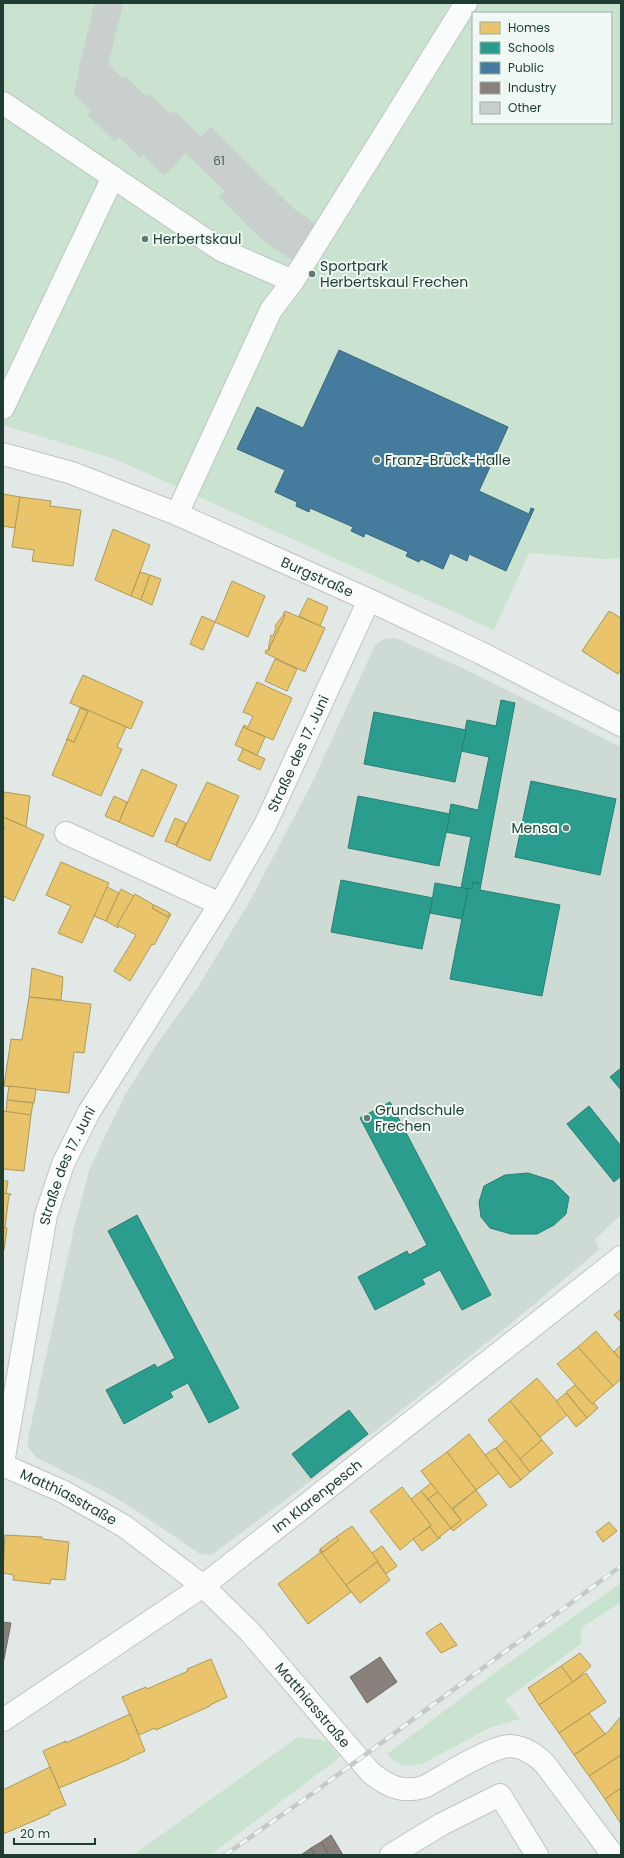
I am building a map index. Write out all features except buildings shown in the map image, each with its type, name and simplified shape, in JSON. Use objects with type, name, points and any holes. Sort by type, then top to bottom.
[{"type":"street","points":[[177,514],[271,310],[293,281],[466,3]]},
{"type":"street","points":[[3,103],[221,250],[293,281]]},
{"type":"street","points":[[3,408],[113,177]]},
{"type":"street","name":"Burgstraße","points":[[3,454],[72,473],[177,514],[369,600],[481,653],[621,725]]},
{"type":"street","name":"Straße des 17. Juni","points":[[3,1464],[46,1214],[63,1164],[89,1112],[220,904],[265,825],[369,600]]},
{"type":"street","points":[[66,833],[220,904]]},
{"type":"street","name":"Im Klarenpesch","points":[[3,1720],[203,1586],[621,1257]]},
{"type":"street","name":"Matthiasstraße","points":[[3,1464],[64,1492],[124,1526],[203,1586],[249,1631],[371,1773],[385,1783],[398,1788],[412,1790],[424,1787],[496,1748],[510,1746],[526,1750],[537,1756],[545,1764],[613,1855]]},
{"type":"street","points":[[391,1855],[442,1824],[500,1795],[537,1855]]},
{"type":"shaded area","name":"Grundschule Frechen","points":[[396,638],[473,673],[621,747],[621,1215],[595,1239],[599,1250],[508,1326],[319,1475],[214,1553],[209,1555],[200,1554],[131,1507],[102,1490],[37,1458],[28,1447],[28,1438],[75,1224],[89,1171],[103,1140],[125,1095],[157,1044],[198,987],[251,899],[313,781],[375,645],[384,639]]},
{"type":"green space","name":"Sportpark Herbertskaul Frechen","points":[[3,3],[621,3],[621,558],[604,559],[529,553],[494,630],[115,459],[3,425]]},
{"type":"green space","points":[[621,1583],[621,1602],[581,1628],[581,1644],[505,1700],[520,1719],[489,1728],[422,1764],[404,1766],[394,1761],[387,1754],[500,1669]]},
{"type":"green space","points":[[298,1737],[327,1741],[340,1757],[210,1855],[133,1855]]},
{"type":"railway","points":[[225,1855],[316,1791],[621,1566]]},
{"type":"place","name":"Herbertskaul","points":[[145,239]]},
{"type":"place","name":"Sportpark Herbertskaul Frechen","points":[[312,274]]},
{"type":"place","name":"Franz-Brück-Halle","points":[[377,460]]},
{"type":"place","name":"Mensa","points":[[566,828]]},
{"type":"place","name":"Grundschule Frechen","points":[[367,1118]]}]
